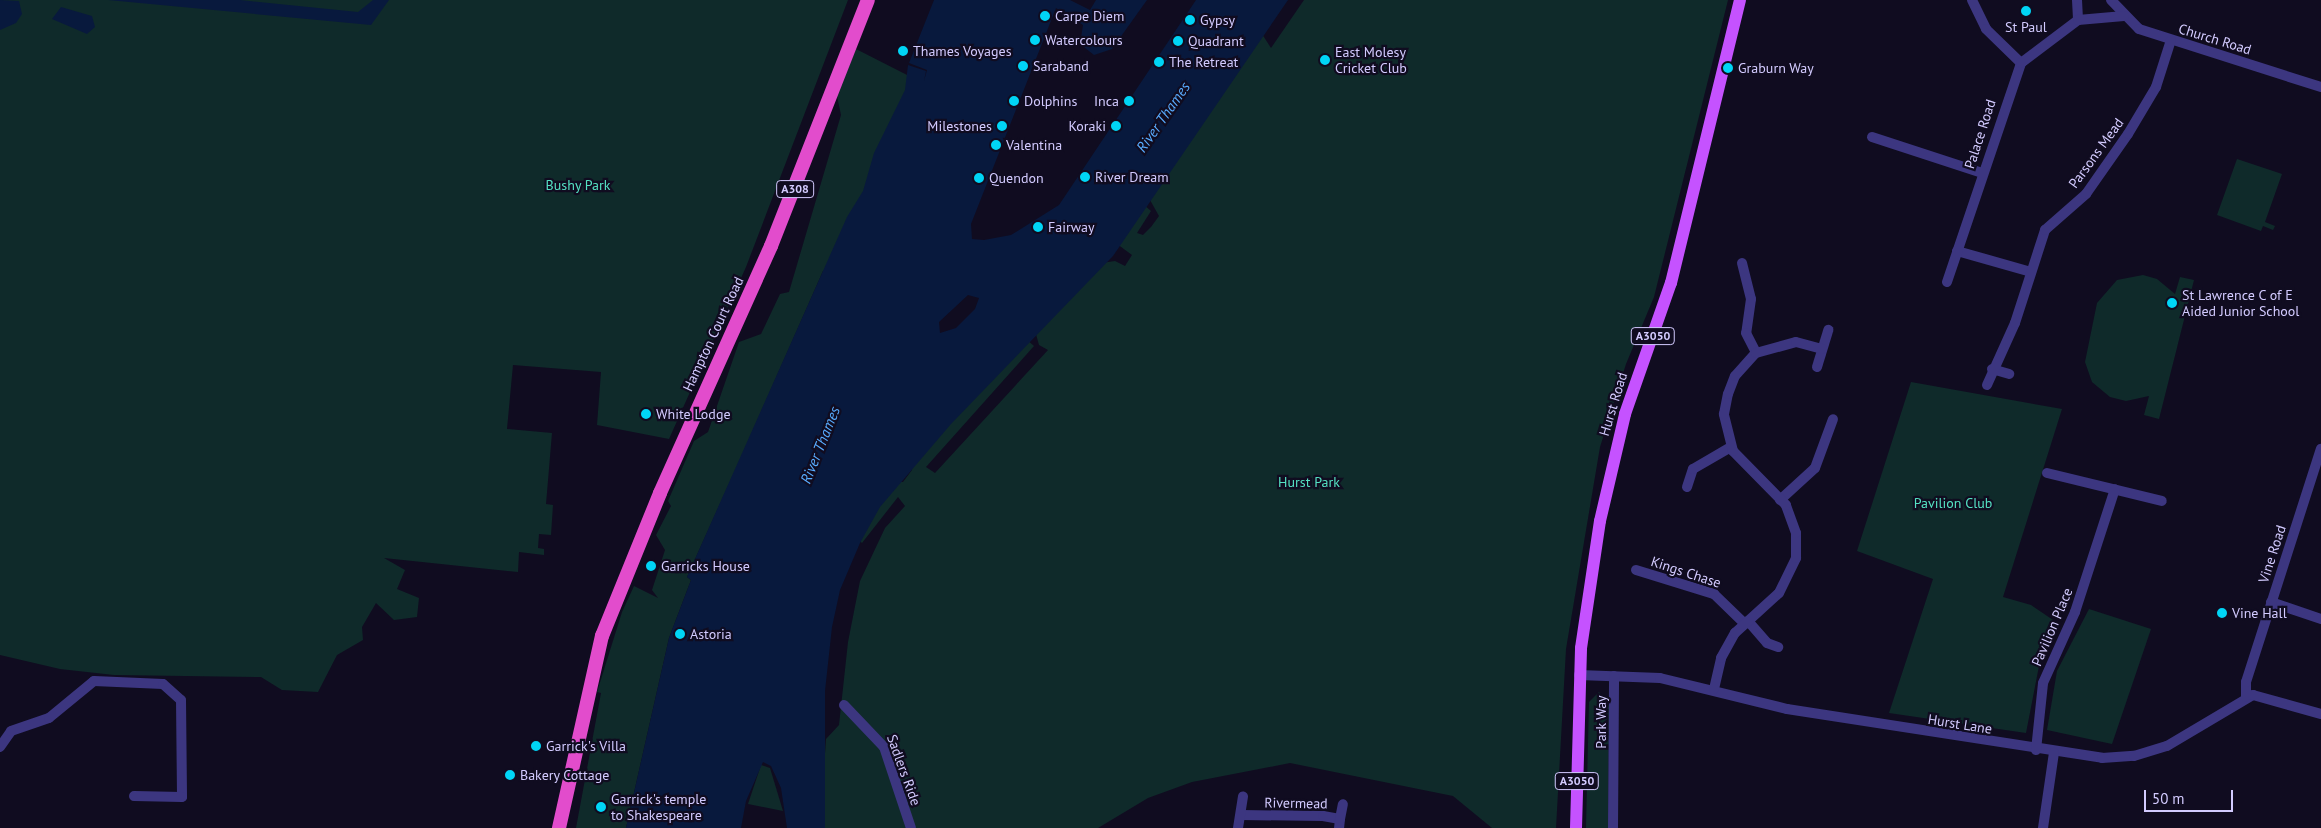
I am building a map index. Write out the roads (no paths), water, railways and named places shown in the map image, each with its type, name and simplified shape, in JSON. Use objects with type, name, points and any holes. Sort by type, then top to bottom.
[{"type":"highway","name":"Hampton Court Road","points":[[560,828],[587,689],[612,609],[771,246],[868,0]]},
{"type":"main road","name":"Hurst Road","points":[[1576,828],[1579,675],[1593,562],[1615,450],[1671,283],[1740,0]]},
{"type":"street","points":[[1972,0],[1986,30],[2021,63],[2078,20],[2124,16]]},
{"type":"street","points":[[2077,0],[2078,20]]},
{"type":"street","name":"Church Road","points":[[2110,0],[2139,29],[2320,84]]},
{"type":"street","name":"Parsons Mead","points":[[1987,385],[1992,369],[2015,323],[2045,230],[2086,194],[2128,134],[2156,87],[2171,40]]},
{"type":"street","name":"Palace Road","points":[[1947,282],[1982,173],[2021,63]]},
{"type":"street","points":[[1872,137],[1982,173]]},
{"type":"street","points":[[1957,251],[2031,272]]},
{"type":"street","points":[[1742,263],[1751,299],[1746,333],[1756,353]]},
{"type":"street","points":[[1817,367],[1828,330]]},
{"type":"street","points":[[1714,689],[1722,658],[1746,623],[1779,593],[1796,558],[1796,533],[1780,500],[1731,447],[1724,414],[1728,394],[1735,376],[1756,353],[1796,342],[1822,349]]},
{"type":"street","points":[[1992,369],[2009,374]]},
{"type":"street","points":[[1780,500],[1815,468],[1833,419]]},
{"type":"street","points":[[1687,487],[1693,469],[1731,447]]},
{"type":"street","name":"Vine Road","points":[[2246,697],[2245,686],[2321,449]]},
{"type":"street","points":[[2047,473],[2162,501]]},
{"type":"street","name":"Pavilion Place","points":[[2036,750],[2046,675],[2076,612],[2115,489]]},
{"type":"street","name":"Kings Chase","points":[[1636,570],[1714,594],[1767,643],[1778,647]]},
{"type":"street","points":[[2271,602],[2321,619]]},
{"type":"street","name":"Hurst Lane","points":[[1579,675],[1660,678],[1714,689],[1787,709],[2054,753],[2112,758],[2144,754],[2187,736],[2246,697]]},
{"type":"street","name":"Park Way","points":[[1613,828],[1614,676]]},
{"type":"street","points":[[0,748],[11,731],[49,718],[94,681],[164,684],[181,700],[182,796],[134,796]]},
{"type":"street","points":[[2246,697],[2271,698],[2321,714]]},
{"type":"street","name":"Sadlers Ride","points":[[844,705],[876,734],[884,747],[911,828]]},
{"type":"street","points":[[2043,828],[2054,753]]},
{"type":"street","points":[[1238,828],[1243,796]]},
{"type":"street","points":[[1340,824],[1343,804]]},
{"type":"street","name":"Rivermead","points":[[1241,814],[1340,824]]},
{"type":"water","points":[[0,0],[19,1],[22,14],[16,23],[0,30]]},
{"type":"water","points":[[108,0],[240,0],[358,12],[373,0],[389,0],[371,25]]},
{"type":"water","name":"River Thames","points":[[934,0],[1070,0],[1090,10],[1096,0],[1147,0],[1112,49],[1094,55],[1080,44],[1083,25],[1056,8],[971,224],[972,239],[984,240],[1011,235],[1059,205],[1196,0],[1288,0],[1113,256],[951,424],[880,507],[860,543],[840,590],[832,627],[825,691],[825,828],[787,828],[781,788],[771,766],[763,762],[746,801],[741,828],[626,828],[669,638],[691,580],[687,577],[847,217],[863,191],[874,153],[905,90],[908,65],[926,71],[924,81],[927,70],[909,63]],"holes":[[[968,295],[979,298],[975,309],[956,328],[940,333],[939,322]]]},
{"type":"water","points":[[61,7],[92,16],[95,27],[87,34],[52,19]]},
{"type":"place","name":"St Paul","points":[[2026,11]]},
{"type":"place","name":"Carpe Diem","points":[[1045,16]]},
{"type":"place","name":"Gypsy","points":[[1190,20]]},
{"type":"place","name":"Watercolours","points":[[1035,40]]},
{"type":"place","name":"Quadrant","points":[[1178,41]]},
{"type":"place","name":"Thames Voyages","points":[[903,51]]},
{"type":"place","name":"East Molesy Cricket Club","points":[[1325,60]]},
{"type":"place","name":"The Retreat","points":[[1159,62]]},
{"type":"place","name":"Saraband","points":[[1023,66]]},
{"type":"place","name":"Graburn Way","points":[[1728,68]]},
{"type":"place","name":"Dolphins","points":[[1014,101]]},
{"type":"place","name":"Inca","points":[[1129,101]]},
{"type":"place","name":"Milestones","points":[[1002,126]]},
{"type":"place","name":"Koraki","points":[[1116,126]]},
{"type":"place","name":"Valentina","points":[[996,145]]},
{"type":"place","name":"River Dream","points":[[1085,177]]},
{"type":"place","name":"Quendon","points":[[979,178]]},
{"type":"place","name":"Fairway","points":[[1038,227]]},
{"type":"place","name":"St Lawrence C of E Aided Junior School","points":[[2172,303]]},
{"type":"place","name":"White Lodge","points":[[646,414]]},
{"type":"place","name":"Garricks House","points":[[651,566]]},
{"type":"place","name":"Vine Hall","points":[[2222,613]]},
{"type":"place","name":"Astoria","points":[[680,634]]},
{"type":"place","name":"Garrick's Villa","points":[[536,746]]},
{"type":"place","name":"Bakery Cottage","points":[[510,775]]},
{"type":"place","name":"Garrick's temple to Shakespeare","points":[[601,807]]},
{"type":"park label","name":"Bushy Park","points":[[578,185]]},
{"type":"park label","name":"Hurst Park","points":[[1309,482]]},
{"type":"park label","name":"Pavilion Club","points":[[1953,503]]}]
